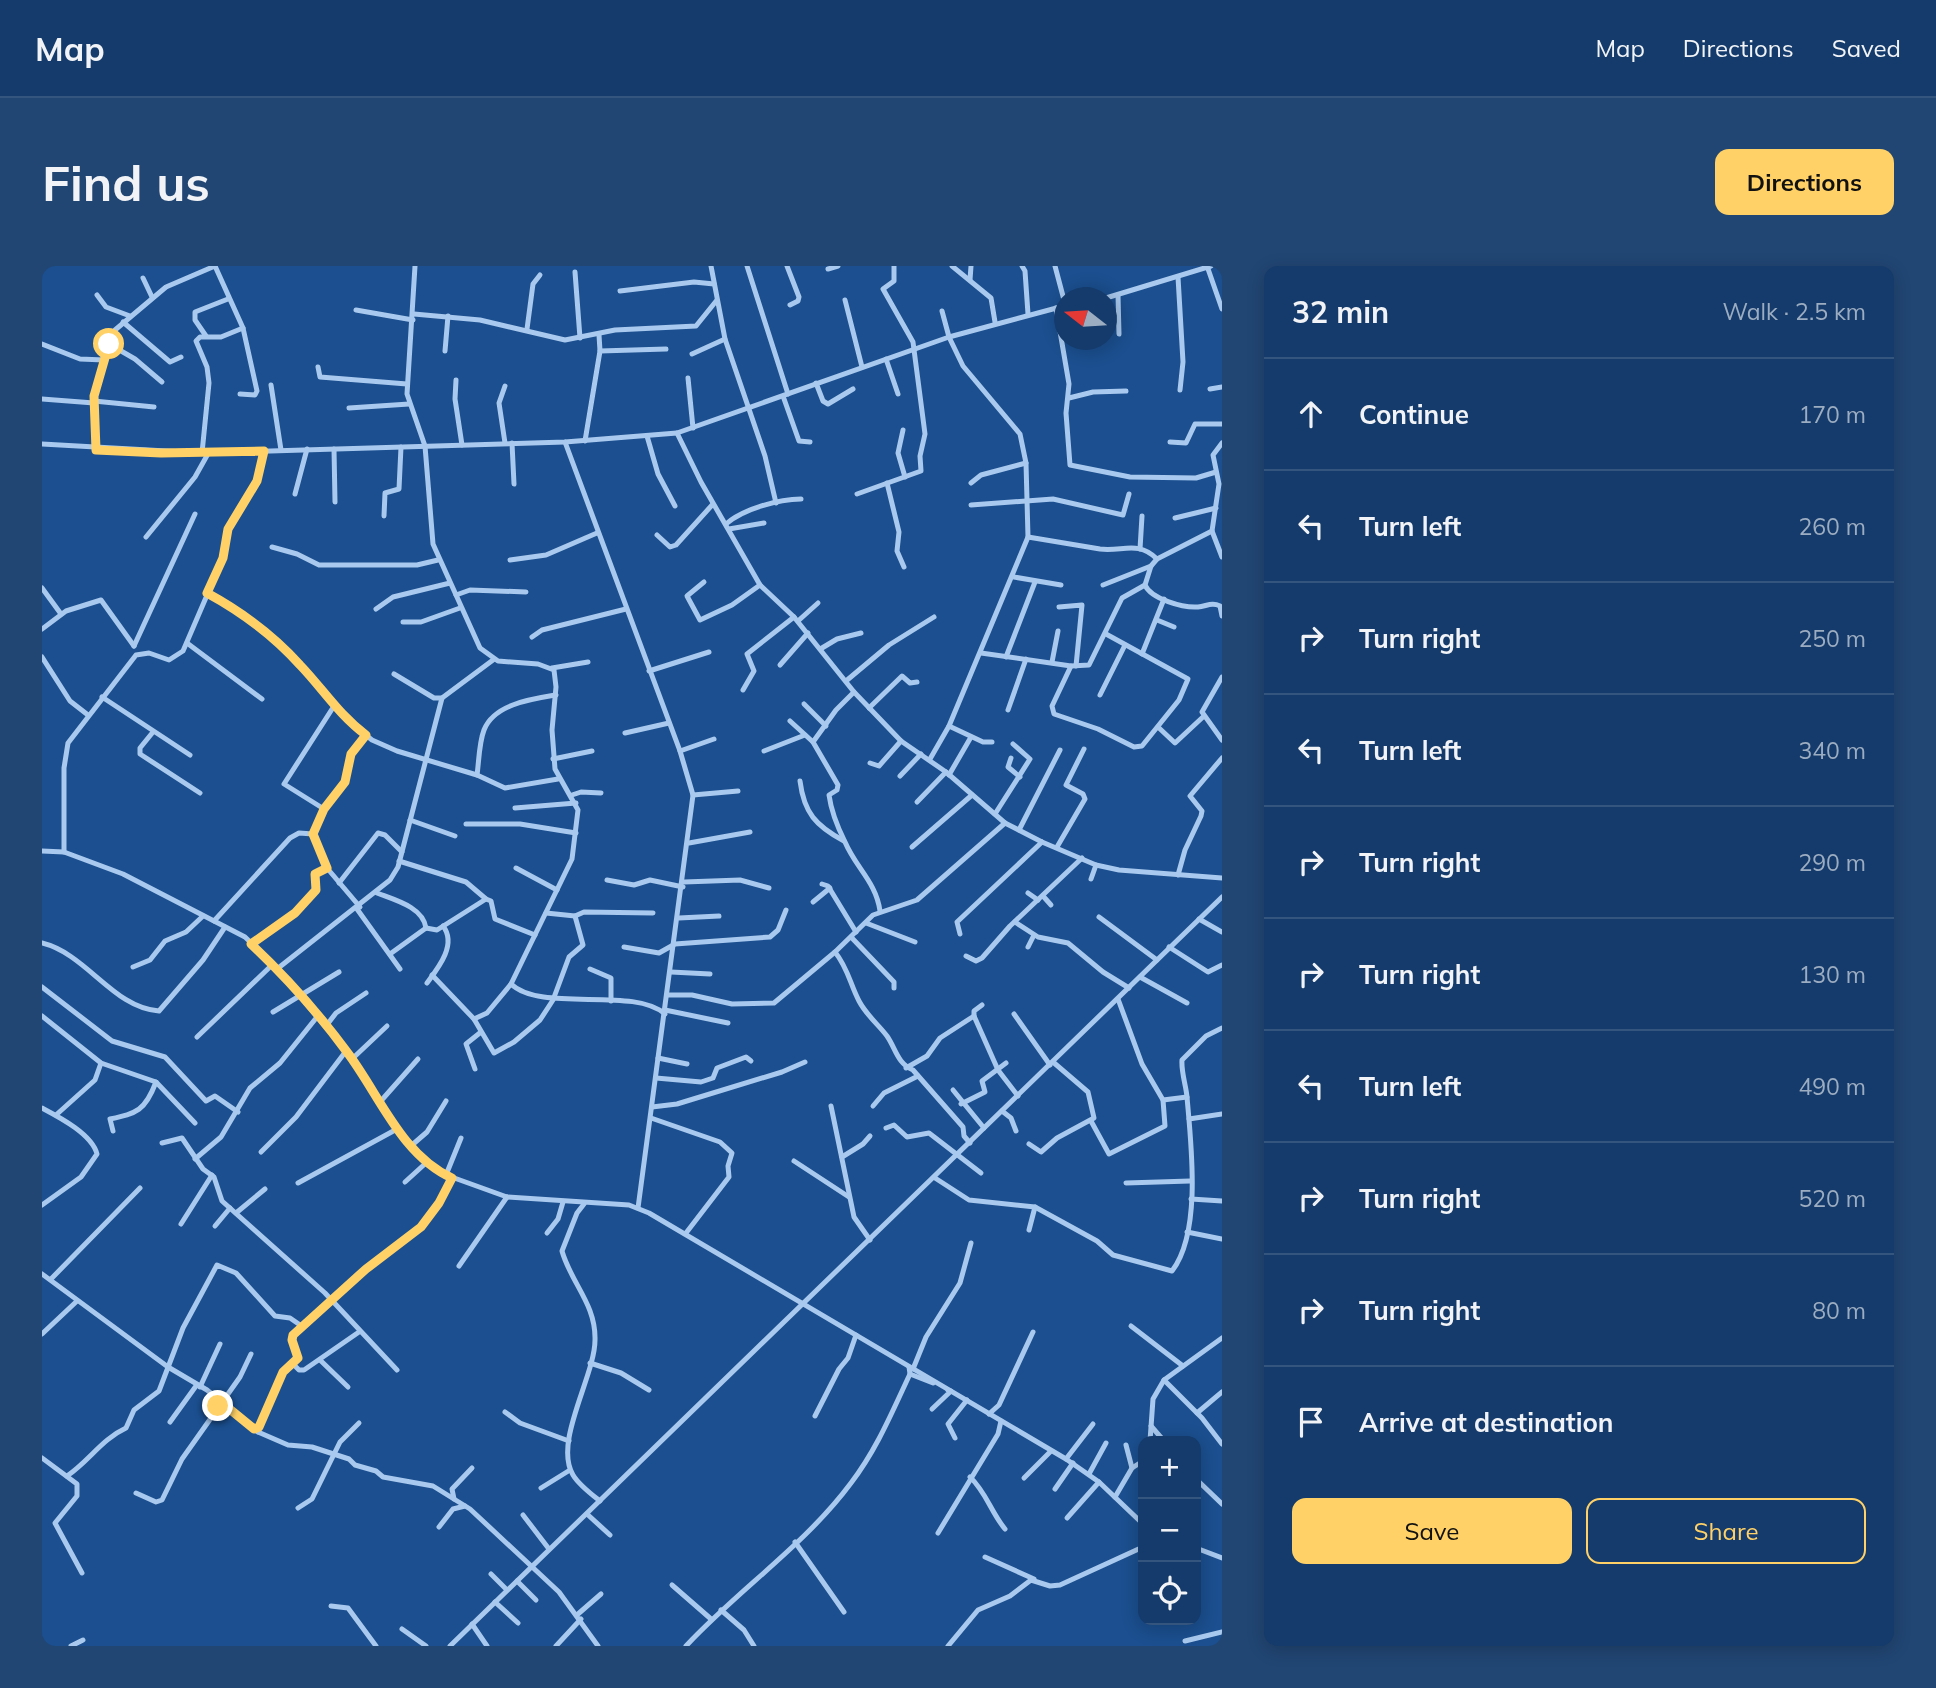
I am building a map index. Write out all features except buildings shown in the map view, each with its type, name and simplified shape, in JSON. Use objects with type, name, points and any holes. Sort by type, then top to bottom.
[{"type":"street","points":[[96,450],[95,403],[104,360],[109,344],[123,322],[172,283],[215,266],[243,328],[257,391],[253,395],[240,394]]},
{"type":"street","points":[[415,266],[407,384],[409,404],[425,446],[431,498],[429,530],[438,560],[480,648],[493,660],[552,668],[588,662]]},
{"type":"street","points":[[710,266],[725,339],[749,407],[776,503]]},
{"type":"street","points":[[747,266],[799,441],[810,442]]},
{"type":"street","points":[[787,266],[799,299],[790,305]]},
{"type":"street","points":[[828,270],[838,266]]},
{"type":"street","points":[[857,494],[921,471],[920,456],[925,438],[914,342],[884,292],[884,287],[894,281],[894,266]]},
{"type":"street","points":[[952,266],[991,298],[995,322]]},
{"type":"street","points":[[970,280],[971,266]]},
{"type":"street","points":[[1022,266],[1029,302],[1028,314]]},
{"type":"street","points":[[1055,266],[1061,287]]},
{"type":"street","points":[[1119,334],[1118,295],[1209,266],[1222,309]]},
{"type":"street","points":[[575,272],[580,338]]},
{"type":"street","points":[[527,329],[533,281],[540,275]]},
{"type":"street","points":[[1178,277],[1183,362],[1180,390]]},
{"type":"street","points":[[143,278],[152,297]]},
{"type":"street","points":[[620,291],[694,282],[714,284]]},
{"type":"street","points":[[97,295],[106,307],[130,316]]},
{"type":"street","points":[[206,336],[195,320],[195,312],[228,299]]},
{"type":"street","points":[[356,310],[413,317],[448,316],[527,329],[565,340],[615,330],[696,326],[717,300]]},
{"type":"street","points":[[845,300],[862,367]]},
{"type":"street","points":[[1029,302],[1039,311]]},
{"type":"street","points":[[42,444],[96,450],[264,451],[565,442],[677,433],[949,337],[995,322],[1054,308]]},
{"type":"street","points":[[930,760],[949,726],[1014,578],[1028,537],[1029,499],[1023,445],[1014,426],[969,376],[949,337],[942,311]]},
{"type":"street","points":[[445,351],[448,316]]},
{"type":"street","points":[[123,322],[170,362],[181,357]]},
{"type":"street","points":[[146,537],[195,477],[205,452],[209,383],[207,367],[196,341],[206,336],[221,337],[243,328]]},
{"type":"street","points":[[585,441],[600,352],[599,335]]},
{"type":"street","points":[[692,354],[725,339]]},
{"type":"street","points":[[42,344],[76,358],[104,360]]},
{"type":"street","points":[[109,344],[135,359],[162,382]]},
{"type":"street","points":[[600,352],[666,349]]},
{"type":"street","points":[[1062,350],[1069,398],[1066,413],[1071,466],[1130,477],[1196,478],[1216,472]]},
{"type":"street","points":[[886,359],[898,394]]},
{"type":"street","points":[[318,367],[320,377],[407,384]]},
{"type":"street","points":[[688,378],[693,428]]},
{"type":"street","points":[[456,380],[455,399],[462,444]]},
{"type":"street","points":[[816,383],[825,403],[831,403],[853,389]]},
{"type":"street","points":[[271,385],[281,450]]},
{"type":"street","points":[[505,386],[499,403],[514,484]]},
{"type":"street","points":[[1210,389],[1222,387]]},
{"type":"street","points":[[1069,398],[1093,392],[1126,391]]},
{"type":"street","points":[[42,399],[154,407]]},
{"type":"street","points":[[349,408],[409,404]]},
{"type":"street","points":[[1170,442],[1186,443],[1195,424],[1222,424]]},
{"type":"street","points":[[903,430],[898,453],[905,477]]},
{"type":"street","points":[[677,433],[713,504],[760,585],[796,619],[854,692],[901,741],[948,774],[1005,823],[1042,842],[1096,865],[1119,870],[1222,878]]},
{"type":"street","points":[[647,436],[658,474],[676,506]]},
{"type":"street","points":[[565,442],[694,795],[690,843],[637,1198],[638,1208]]},
{"type":"street","points":[[1222,443],[1213,455],[1221,484],[1212,531],[1222,557]]},
{"type":"street","points":[[384,516],[385,493],[399,489],[401,447]]},
{"type":"street","points":[[295,494],[307,449]]},
{"type":"street","points":[[334,449],[335,502]]},
{"type":"street","points":[[64,852],[66,750],[70,739],[138,654],[149,653],[174,659],[187,643],[223,558],[228,529],[257,481],[264,451]]},
{"type":"street","points":[[971,482],[981,475],[1026,463]]},
{"type":"street","points":[[887,482],[899,532],[897,551],[904,567]]},
{"type":"street","points":[[971,505],[1029,499],[1069,501],[1123,515],[1129,494]]},
{"type":"street","points":[[721,515],[733,518],[776,503],[801,499]]},
{"type":"street","points":[[657,535],[670,547],[676,545],[713,504]]},
{"type":"street","points":[[1175,518],[1216,508]]},
{"type":"street","points":[[134,646],[195,514]]},
{"type":"street","points":[[1140,549],[1142,516]]},
{"type":"street","points":[[727,526],[733,518]]},
{"type":"street","points":[[727,526],[764,523]]},
{"type":"street","points":[[981,653],[1086,667],[1092,663],[1124,596],[1146,585],[1151,566],[1157,559],[1212,531]]},
{"type":"street","points":[[510,561],[546,555],[597,533]]},
{"type":"street","points":[[1028,537],[1101,549],[1122,546],[1140,549],[1150,552],[1157,559]]},
{"type":"street","points":[[272,547],[297,554],[319,565],[417,565],[438,560]]},
{"type":"street","points":[[1103,585],[1151,566]]},
{"type":"street","points":[[1014,578],[1062,585]]},
{"type":"street","points":[[704,582],[687,597],[697,619],[701,621],[760,585]]},
{"type":"street","points":[[1006,657],[1035,582]]},
{"type":"street","points":[[376,609],[393,597],[450,583]]},
{"type":"street","points":[[1146,585],[1153,595],[1164,599],[1196,607],[1216,604],[1220,606],[1222,616]]},
{"type":"street","points":[[42,588],[61,614]]},
{"type":"street","points":[[456,595],[470,590],[526,592]]},
{"type":"street","points":[[207,593],[239,613],[285,649],[334,706],[366,735],[397,751],[477,775],[505,788],[558,779]]},
{"type":"street","points":[[1142,654],[1164,599]]},
{"type":"street","points":[[42,629],[61,614],[102,600],[138,654]]},
{"type":"street","points":[[744,690],[754,671],[746,657],[750,650],[818,603]]},
{"type":"street","points":[[1059,607],[1083,606],[1073,666],[1052,706],[1054,714],[1098,729],[1138,748],[1158,727],[1186,688],[1188,679],[1106,634]]},
{"type":"street","points":[[403,622],[421,622],[460,608]]},
{"type":"street","points":[[532,637],[542,630],[626,609]]},
{"type":"street","points":[[846,681],[889,645],[934,617]]},
{"type":"street","points":[[1157,620],[1174,627]]},
{"type":"street","points":[[1052,662],[1058,631]]},
{"type":"street","points":[[780,665],[808,633]]},
{"type":"street","points":[[821,648],[861,633]]},
{"type":"street","points":[[187,643],[262,699]]},
{"type":"street","points":[[1100,695],[1125,645]]},
{"type":"street","points":[[649,671],[709,652]]},
{"type":"street","points":[[42,657],[70,701],[88,715]]},
{"type":"street","points":[[1007,710],[1026,659]]},
{"type":"street","points":[[394,674],[434,698],[442,698],[493,660]]},
{"type":"street","points":[[474,1019],[487,1013],[511,984],[570,865],[576,833],[576,803],[558,779],[553,759],[552,722],[556,695],[552,668]]},
{"type":"street","points":[[869,708],[902,676],[910,683],[917,682]]},
{"type":"street","points":[[1222,677],[1204,706],[1204,716],[1222,740]]},
{"type":"street","points":[[813,742],[836,710],[854,692]]},
{"type":"street","points":[[477,775],[483,734],[490,721],[513,704],[556,695]]},
{"type":"street","points":[[102,697],[190,754]]},
{"type":"street","points":[[197,1037],[275,967],[358,908],[390,880],[402,852],[442,698]]},
{"type":"street","points":[[804,704],[827,726]]},
{"type":"street","points":[[324,809],[284,784],[334,706]]},
{"type":"street","points":[[1158,727],[1175,743],[1204,716]]},
{"type":"street","points":[[790,721],[813,742],[838,785],[837,790],[829,795],[844,841],[873,885],[880,911]]},
{"type":"street","points":[[625,733],[669,723]]},
{"type":"street","points":[[949,726],[971,737],[992,742]]},
{"type":"street","points":[[153,732],[140,748],[140,754],[200,793]]},
{"type":"street","points":[[366,735],[349,757],[345,782],[324,809],[313,834],[327,868],[400,969]]},
{"type":"street","points":[[764,751],[805,735]]},
{"type":"street","points":[[917,802],[948,774],[971,737]]},
{"type":"street","points":[[680,751],[713,738]]},
{"type":"street","points":[[870,763],[879,766],[901,741]]},
{"type":"street","points":[[995,814],[1030,759],[1013,744]]},
{"type":"street","points":[[1057,847],[1085,799],[1083,794],[1066,786],[1084,749]]},
{"type":"street","points":[[1019,830],[1060,750]]},
{"type":"street","points":[[553,759],[592,751]]},
{"type":"street","points":[[900,776],[921,754]]},
{"type":"street","points":[[1011,758],[1008,767],[1020,776]]},
{"type":"street","points":[[1178,875],[1185,850],[1202,811],[1190,796],[1222,758]]},
{"type":"street","points":[[800,781],[804,806],[823,828],[844,841]]},
{"type":"street","points":[[694,795],[738,791]]},
{"type":"street","points":[[572,795],[581,792],[601,793]]},
{"type":"street","points":[[912,847],[972,795]]},
{"type":"street","points":[[515,808],[576,803]]},
{"type":"street","points":[[410,820],[455,836]]},
{"type":"street","points":[[667,995],[692,995],[732,1003],[769,1004],[835,952],[880,911],[905,906],[917,900],[1005,823]]},
{"type":"street","points":[[466,824],[527,824],[576,833]]},
{"type":"street","points":[[690,843],[751,832]]},
{"type":"street","points":[[214,921],[290,838],[299,833],[313,834]]},
{"type":"street","points":[[339,883],[378,834],[385,835],[402,852]]},
{"type":"street","points":[[960,934],[957,922],[1042,842]]},
{"type":"street","points":[[42,851],[64,852],[123,874],[225,927],[251,944],[275,967],[346,1051],[397,1129],[428,1162],[449,1176],[507,1197],[629,1205],[638,1208],[686,1233],[911,1370],[1066,1458],[1099,1482],[1138,1519]]},
{"type":"street","points":[[966,956],[979,960],[1082,858]]},
{"type":"street","points":[[399,861],[466,882],[491,901],[495,919],[535,936]]},
{"type":"street","points":[[1091,879],[1096,865]]},
{"type":"street","points":[[251,944],[301,908],[316,890],[315,874],[327,868]]},
{"type":"street","points":[[516,868],[556,890]]},
{"type":"street","points":[[607,880],[637,885],[650,880],[684,884],[740,880],[769,888]]},
{"type":"street","points":[[822,884],[830,888],[856,932]]},
{"type":"street","points":[[813,902],[830,888]]},
{"type":"street","points":[[377,893],[412,908],[426,928],[434,931],[486,899]]},
{"type":"street","points":[[1028,893],[1051,905]]},
{"type":"street","points":[[450,1646],[1222,897]]},
{"type":"street","points":[[624,947],[659,953],[675,944],[773,936],[786,910]]},
{"type":"street","points":[[546,913],[575,916],[584,912],[653,913]]},
{"type":"street","points":[[133,967],[150,960],[165,941],[186,932],[203,916]]},
{"type":"street","points":[[432,975],[474,1019],[494,1053],[531,1028],[553,1000],[569,957],[583,945],[575,916]]},
{"type":"street","points":[[679,918],[719,916]]},
{"type":"street","points":[[1098,917],[1157,960]]},
{"type":"street","points":[[1199,919],[1222,932]]},
{"type":"street","points":[[1015,922],[1034,935],[1068,943],[1103,972],[1129,988]]},
{"type":"street","points":[[866,923],[915,942]]},
{"type":"street","points":[[427,983],[449,944],[450,936],[443,926]]},
{"type":"street","points":[[42,943],[69,953],[137,1004],[159,1011],[203,960],[225,927]]},
{"type":"street","points":[[390,954],[426,928]]},
{"type":"street","points":[[1028,947],[1034,935]]},
{"type":"street","points":[[851,937],[894,982],[894,988]]},
{"type":"street","points":[[1170,947],[1208,972],[1222,965]]},
{"type":"street","points":[[835,952],[846,964],[858,999],[869,1019],[887,1037],[894,1052],[963,1127],[970,1143]]},
{"type":"street","points":[[590,969],[611,978],[611,1001]]},
{"type":"street","points":[[274,1012],[339,972]]},
{"type":"street","points":[[671,972],[710,974]]},
{"type":"street","points":[[1140,977],[1187,1003]]},
{"type":"street","points":[[511,984],[553,1000],[580,997],[611,1001],[665,1009],[727,1023]]},
{"type":"street","points":[[42,987],[112,1041],[165,1057],[206,1101],[215,1096],[238,1112]]},
{"type":"street","points":[[304,1002],[309,991]]},
{"type":"street","points":[[326,1026],[336,1013],[366,993]]},
{"type":"street","points":[[1014,1014],[1051,1064],[1088,1092],[1094,1110],[1091,1121],[1109,1154],[1165,1126],[1163,1100],[1142,1064],[1118,999]]},
{"type":"street","points":[[982,1005],[974,1011],[974,1016],[998,1070],[1018,1096]]},
{"type":"street","points":[[42,1016],[102,1063],[156,1082],[195,1123]]},
{"type":"street","points":[[910,1068],[927,1056],[940,1038],[974,1016]]},
{"type":"street","points":[[195,1159],[221,1137],[250,1088],[280,1063],[317,1017]]},
{"type":"street","points":[[352,1059],[387,1026]]},
{"type":"street","points":[[935,1178],[962,1198],[1035,1207],[1097,1241],[1113,1255],[1167,1272],[1175,1267],[1187,1232],[1191,1199],[1189,1119],[1182,1060],[1206,1037],[1222,1028]]},
{"type":"street","points":[[475,1069],[466,1044],[481,1032]]},
{"type":"street","points":[[261,1152],[296,1117],[346,1051]]},
{"type":"street","points":[[656,1078],[701,1082],[713,1078],[717,1068],[746,1057],[751,1061]]},
{"type":"street","points":[[658,1058],[687,1064]]},
{"type":"street","points":[[380,1102],[418,1059]]},
{"type":"street","points":[[652,1107],[677,1104],[782,1072],[805,1062]]},
{"type":"street","points":[[56,1115],[76,1093],[95,1080],[102,1063]]},
{"type":"street","points":[[961,1104],[985,1093],[982,1082],[1006,1063]]},
{"type":"street","points":[[873,1105],[884,1093],[918,1076]]},
{"type":"street","points":[[113,1131],[110,1119],[131,1115],[140,1110],[156,1082]]},
{"type":"street","points":[[953,1090],[961,1104],[984,1128]]},
{"type":"street","points":[[1163,1100],[1186,1097]]},
{"type":"street","points":[[412,1145],[427,1132],[446,1101]]},
{"type":"street","points":[[831,1107],[854,1217],[870,1240]]},
{"type":"street","points":[[42,1108],[56,1115],[92,1144],[97,1156],[81,1177],[42,1205]]},
{"type":"street","points":[[1002,1111],[1011,1118],[1016,1131]]},
{"type":"street","points":[[1189,1119],[1222,1114]]},
{"type":"street","points":[[650,1118],[720,1142],[732,1153],[728,1166],[731,1175],[686,1233]]},
{"type":"street","points":[[1029,1144],[1041,1152],[1058,1138],[1091,1121]]},
{"type":"street","points":[[886,1128],[894,1125],[906,1136],[928,1132],[956,1157],[981,1173]]},
{"type":"street","points":[[298,1183],[397,1129]]},
{"type":"street","points":[[842,1157],[863,1144],[870,1136]]},
{"type":"street","points":[[162,1143],[182,1138],[195,1159],[212,1175],[219,1196],[230,1208],[332,1300],[397,1370]]},
{"type":"street","points":[[257,1429],[283,1372],[299,1355],[292,1338],[332,1300],[421,1227],[439,1203],[461,1138]]},
{"type":"street","points":[[794,1161],[849,1197]]},
{"type":"street","points":[[405,1182],[428,1162]]},
{"type":"street","points":[[181,1224],[212,1175]]},
{"type":"street","points":[[1126,1183],[1190,1181]]},
{"type":"street","points":[[51,1279],[140,1188]]},
{"type":"street","points":[[236,1213],[265,1189]]},
{"type":"street","points":[[459,1266],[507,1197]]},
{"type":"street","points":[[629,1205],[637,1198]]},
{"type":"street","points":[[1191,1199],[1222,1201]]},
{"type":"street","points":[[547,1233],[558,1219],[563,1202]]},
{"type":"street","points":[[574,1203],[577,1213]]},
{"type":"street","points":[[584,1204],[577,1213],[562,1251],[592,1312],[595,1340],[569,1441],[570,1471],[600,1502]]},
{"type":"street","points":[[1029,1230],[1035,1207]]},
{"type":"street","points":[[215,1226],[230,1208]]},
{"type":"street","points":[[1187,1232],[1222,1239]]},
{"type":"street","points":[[686,1646],[839,1498],[870,1457],[926,1337],[960,1283],[971,1243]]},
{"type":"street","points":[[67,1476],[92,1456],[111,1435],[126,1428],[134,1410],[159,1391],[188,1319],[218,1265],[236,1273],[275,1316],[289,1317],[303,1327]]},
{"type":"street","points":[[42,1274],[168,1367],[257,1429],[282,1443],[320,1449],[349,1459],[355,1465],[375,1471],[383,1477],[432,1486],[465,1506],[533,1566],[580,1617],[598,1646]]},
{"type":"street","points":[[64,1310],[69,1295]]},
{"type":"street","points":[[42,1334],[64,1310],[77,1301]]},
{"type":"street","points":[[1131,1326],[1183,1366]]},
{"type":"street","points":[[292,1363],[301,1370],[359,1332]]},
{"type":"street","points":[[989,1414],[999,1405],[1033,1332]]},
{"type":"street","points":[[815,1416],[839,1368],[848,1358],[856,1335]]},
{"type":"street","points":[[1150,1436],[1153,1399],[1164,1380],[1221,1340]]},
{"type":"street","points":[[170,1422],[198,1386],[220,1344]]},
{"type":"street","points":[[136,1493],[156,1502],[162,1500],[182,1459],[251,1354]]},
{"type":"street","points":[[320,1360],[348,1387]]},
{"type":"street","points":[[590,1363],[621,1373],[649,1390]]},
{"type":"street","points":[[1164,1380],[1197,1413],[1222,1444]]},
{"type":"street","points":[[932,1409],[951,1391]]},
{"type":"street","points":[[1197,1413],[1222,1392]]},
{"type":"street","points":[[955,1438],[948,1424],[967,1400]]},
{"type":"street","points":[[998,1434],[999,1405]]},
{"type":"street","points":[[505,1412],[520,1423],[569,1441]]},
{"type":"street","points":[[298,1508],[312,1499],[343,1438],[359,1423]]},
{"type":"street","points":[[1066,1458],[1093,1424]]},
{"type":"street","points":[[1151,1426],[1160,1436]]},
{"type":"street","points":[[938,1533],[998,1434],[1010,1427]]},
{"type":"street","points":[[1088,1474],[1106,1443]]},
{"type":"street","points":[[1126,1445],[1132,1468]]},
{"type":"street","points":[[1024,1478],[1051,1451]]},
{"type":"street","points":[[42,1458],[77,1484],[78,1494],[55,1523],[82,1573]]},
{"type":"street","points":[[1055,1489],[1073,1463]]},
{"type":"street","points":[[1115,1497],[1132,1468],[1138,1464]]},
{"type":"street","points":[[454,1499],[452,1489],[472,1468]]},
{"type":"street","points":[[541,1488],[570,1471]]},
{"type":"street","points":[[970,1477],[982,1489],[992,1513],[1005,1529]]},
{"type":"street","points":[[1067,1518],[1099,1482]]},
{"type":"street","points":[[1201,1484],[1222,1504]]},
{"type":"street","points":[[439,1527],[453,1509],[465,1506]]},
{"type":"street","points":[[587,1514],[610,1535]]},
{"type":"street","points":[[523,1515],[549,1549]]},
{"type":"street","points":[[795,1542],[844,1612]]},
{"type":"street","points":[[985,1557],[1050,1586],[1060,1585],[1138,1549]]},
{"type":"street","points":[[1201,1550],[1222,1558]]},
{"type":"street","points":[[491,1574],[507,1590]]},
{"type":"street","points":[[948,1646],[978,1610],[1010,1596],[1034,1579]]},
{"type":"street","points":[[517,1581],[536,1600]]},
{"type":"street","points":[[672,1585],[711,1619]]},
{"type":"street","points":[[556,1646],[601,1594]]},
{"type":"street","points":[[495,1602],[518,1622]]},
{"type":"street","points":[[331,1606],[348,1608],[376,1646]]},
{"type":"street","points":[[721,1610],[744,1630],[754,1646]]},
{"type":"street","points":[[472,1625],[487,1646]]},
{"type":"street","points":[[402,1629],[426,1646]]},
{"type":"street","points":[[1185,1641],[1222,1632]]},
{"type":"street","points":[[71,1646],[83,1640]]},
{"type":"route","points":[[109,344],[94,396],[96,450],[161,453],[264,451],[257,481],[228,529],[223,558],[207,593],[239,613],[285,649],[348,722],[366,735],[351,754],[348,760],[350,769],[345,782],[324,809],[313,834],[327,868],[315,874],[316,890],[295,913],[251,944],[273,964],[346,1051],[397,1129],[428,1162],[452,1178],[431,1216],[421,1227],[366,1269],[293,1335],[298,1358],[283,1372],[259,1427],[254,1429],[221,1402],[218,1406]]}]
